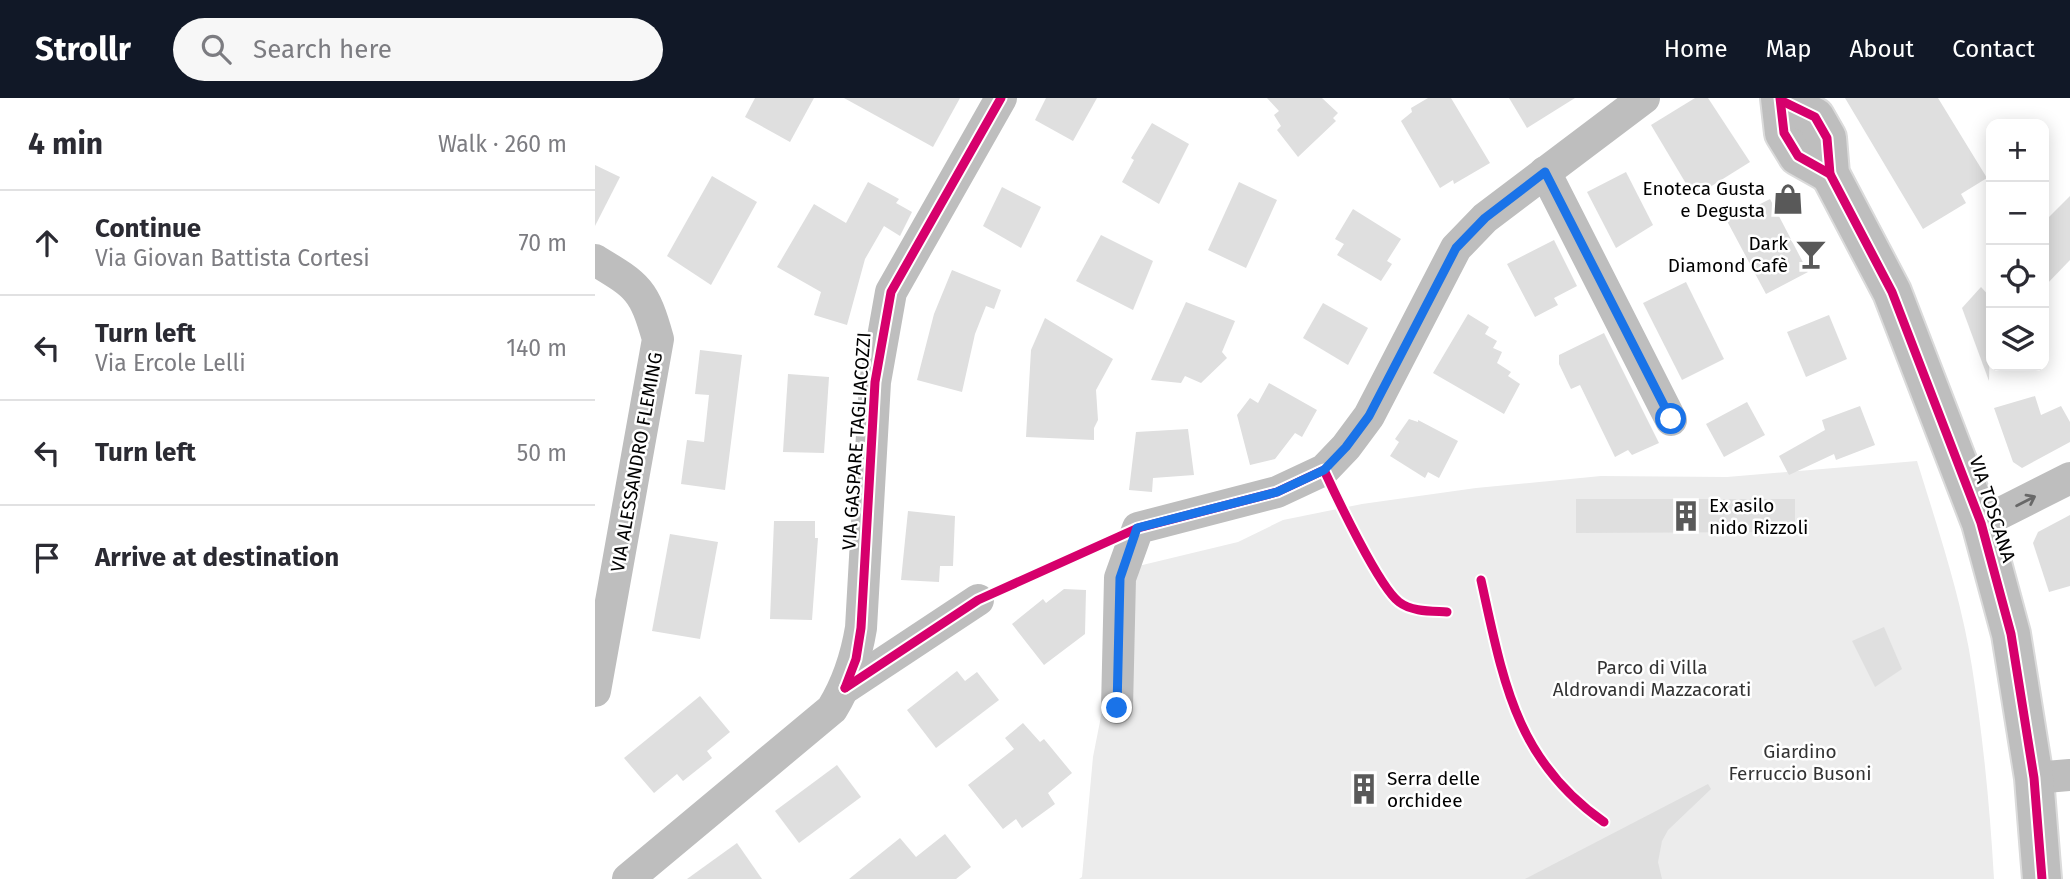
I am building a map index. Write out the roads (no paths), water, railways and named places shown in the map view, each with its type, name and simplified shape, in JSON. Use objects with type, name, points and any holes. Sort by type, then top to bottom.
[{"type":"main road","name":"VIA TOSCANA","points":[[1781,100],[1815,117],[1827,138],[1830,174],[1892,292],[1981,523],[2052,776],[2042,879]]},
{"type":"street","name":"VIA GASPARE TAGLIACOZZI","points":[[628,879],[832,709],[845,688],[856,659],[861,628],[875,382],[891,292],[1001,98]]},
{"type":"street","points":[[1117,708],[1120,578],[1137,528],[1277,492],[1324,470],[1346,447],[1369,416],[1456,248],[1485,218],[1644,98]]},
{"type":"street","points":[[1545,172],[1671,419]]},
{"type":"street","name":"VIA ALESSANDRO FLEMING","points":[[595,260],[636,285],[652,315],[658,339],[595,691]]},
{"type":"street","points":[[1981,523],[2070,478]]},
{"type":"street","points":[[845,688],[978,600]]},
{"type":"place","name":"Enoteca Gusta e Degusta","points":[[1788,199]]},
{"type":"place","name":"Dark Diamond Cafè","points":[[1811,254]]},
{"type":"place","name":"Ex asilo nido Rizzoli","points":[[1686,516]]},
{"type":"place","name":"Serra delle orchidee","points":[[1364,789]]},
{"type":"park label","name":"Parco di Villa Aldrovandi Mazzacorati","points":[[1652,678]]},
{"type":"park label","name":"Giardino Ferruccio Busoni","points":[[1800,762]]}]
